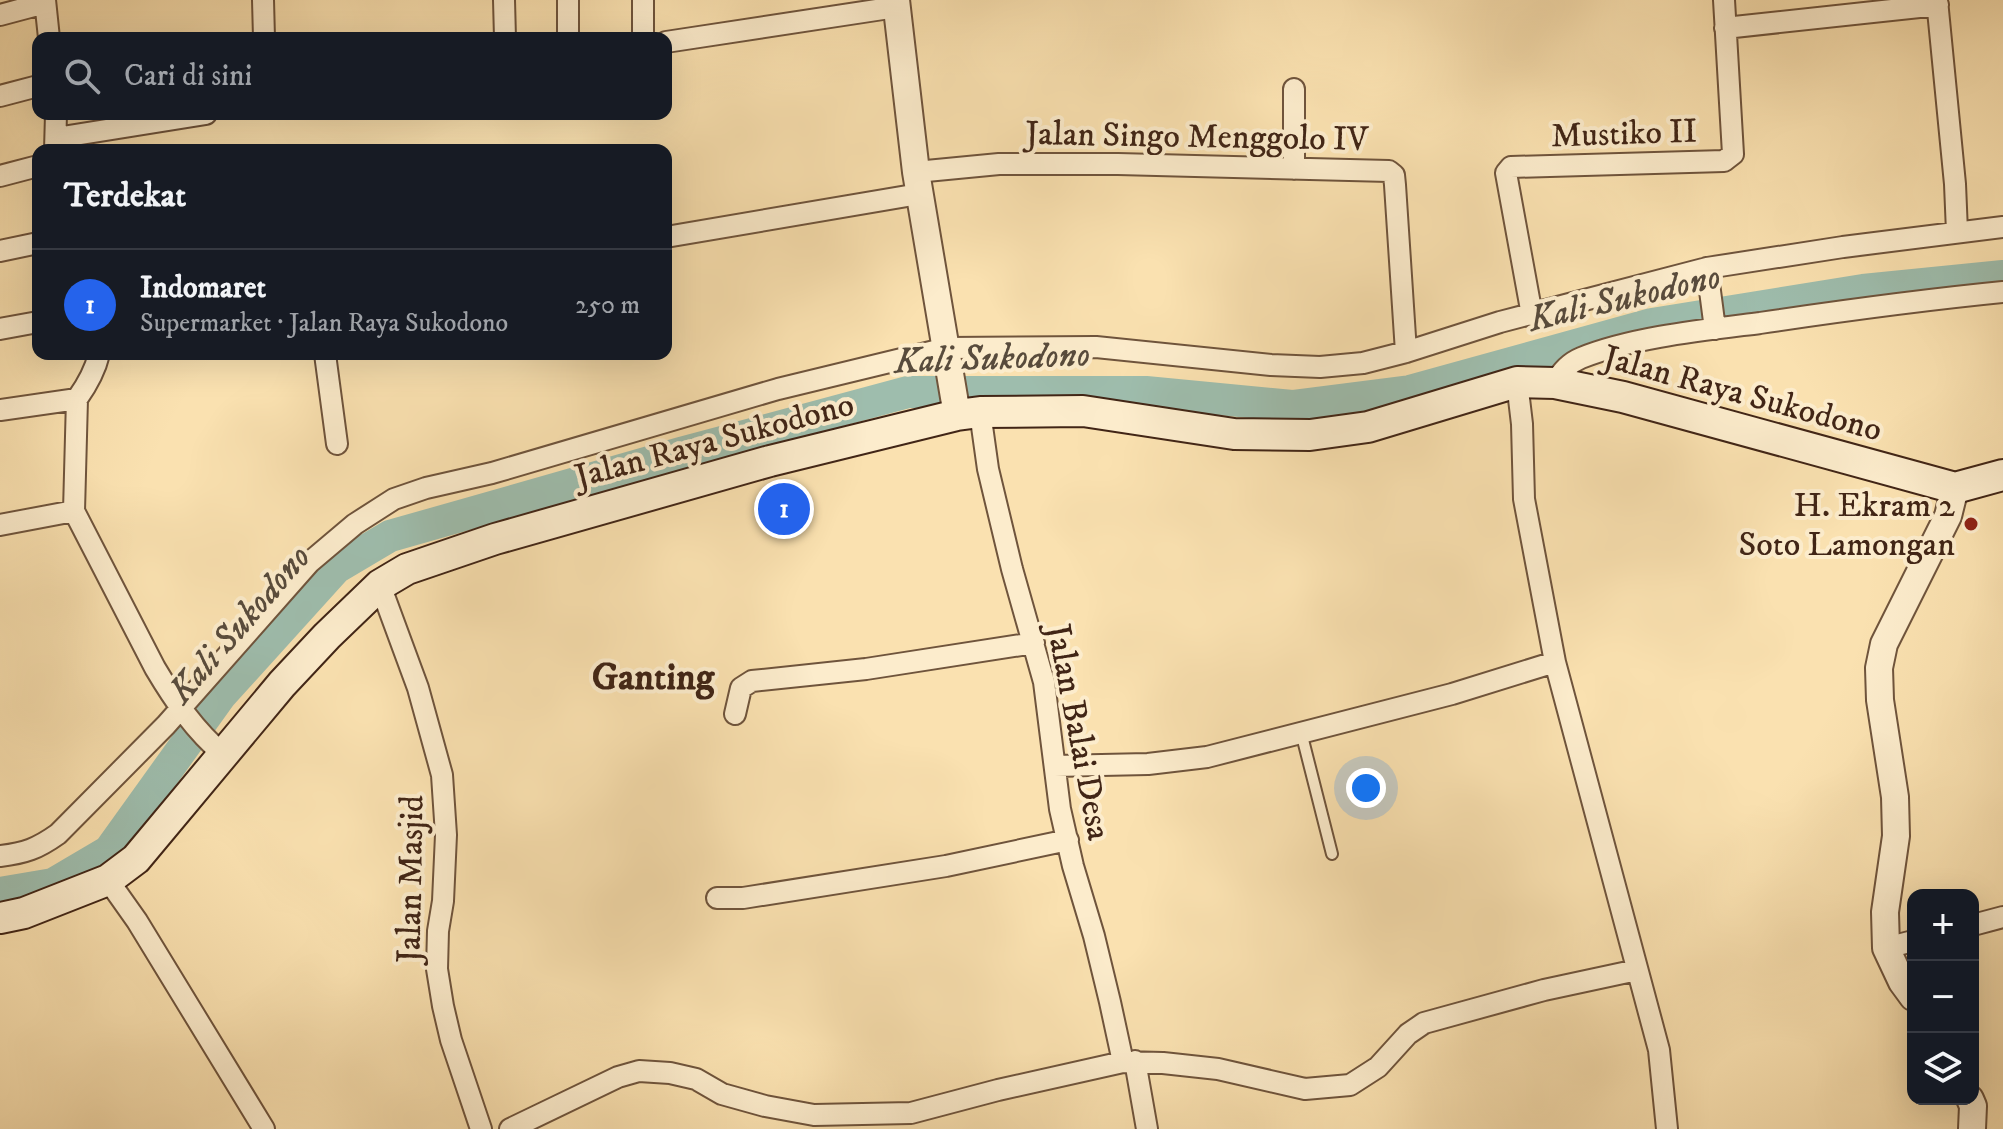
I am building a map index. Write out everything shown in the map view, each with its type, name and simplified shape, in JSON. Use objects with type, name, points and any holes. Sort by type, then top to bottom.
[{"type":"main road","name":"Jalan Raya Sukodono","points":[[0,918],[24,913],[108,880],[136,859],[220,752],[327,636],[380,585],[407,569],[495,539],[770,461],[965,412],[1083,411],[1234,434],[1310,435],[1368,427],[1517,382],[1555,383],[1638,401],[1955,488]]},
{"type":"main road","points":[[1955,488],[2003,475]]},
{"type":"street","points":[[263,0],[264,32]]},
{"type":"street","points":[[504,0],[505,32]]},
{"type":"street","points":[[568,0],[568,32]]},
{"type":"street","points":[[643,0],[643,32]]},
{"type":"street","name":"Mustiko II","points":[[1532,315],[1506,173],[1511,167],[1729,159],[1733,154],[1724,0]]},
{"type":"street","points":[[0,15],[45,1],[48,32]]},
{"type":"street","points":[[1725,28],[1937,3],[1957,232]]},
{"type":"street","points":[[672,41],[896,4],[918,183],[948,354],[965,412]]},
{"type":"street","points":[[0,96],[32,88]]},
{"type":"street","points":[[1294,89],[1294,169]]},
{"type":"street","points":[[56,120],[56,144],[176,120]]},
{"type":"street","name":"Jalan Singo Menggolo IV","points":[[672,236],[785,215],[999,164],[1389,171],[1394,175],[1406,352]]},
{"type":"street","points":[[0,176],[32,168]]},
{"type":"street","points":[[0,856],[24,854],[58,834],[182,711],[310,562],[355,524],[394,499],[426,488],[492,473],[778,389],[948,354],[1096,347],[1271,365],[1320,367],[1363,363],[1500,322],[1708,271],[2003,227]]},
{"type":"street","points":[[0,251],[32,244]]},
{"type":"street","points":[[1708,271],[1715,327]]},
{"type":"street","points":[[1555,383],[1561,372],[1577,359],[1636,343],[1715,327],[2003,292]]},
{"type":"street","points":[[0,329],[32,323]]},
{"type":"street","points":[[98,360],[77,399],[74,511],[155,668],[182,711],[220,752]]},
{"type":"street","points":[[326,360],[337,444]]},
{"type":"street","points":[[1517,382],[1522,424],[1524,499],[1555,662],[1659,1050],[1667,1129]]},
{"type":"street","points":[[0,410],[77,399]]},
{"type":"street","name":"Jalan Balai Desa","points":[[965,412],[988,469],[1044,682],[1060,809],[1073,866],[1147,1129]]},
{"type":"street","points":[[1907,989],[1886,948],[1885,912],[1896,836],[1895,797],[1880,700],[1879,668],[1881,652],[1948,516],[1955,488]]},
{"type":"street","points":[[0,525],[74,511]]},
{"type":"street","name":"Jalan Masjid","points":[[380,585],[418,688],[442,775],[446,835],[437,969],[451,1040],[481,1129]]},
{"type":"street","points":[[735,714],[741,688],[752,681],[866,669],[1034,643]]},
{"type":"street","points":[[1055,766],[1148,764],[1207,757],[1452,694],[1555,662]]},
{"type":"street","points":[[717,898],[743,898],[930,868],[1068,840]]},
{"type":"street","points":[[108,880],[137,921],[264,1129]]},
{"type":"street","points":[[1979,923],[2003,917]]},
{"type":"street","points":[[1886,948],[1907,943]]},
{"type":"street","points":[[510,1129],[618,1077],[639,1071],[696,1079],[722,1094],[814,1115],[911,1113],[1129,1061],[1218,1069],[1305,1089],[1350,1085],[1378,1067],[1408,1034],[1424,1023],[1544,990],[1637,970]]},
{"type":"street","points":[[1972,1129],[1973,1105]]},
{"type":"lane","points":[[1301,732],[1332,854]]},
{"type":"waterway","name":"Kali Sukodono","points":[[0,893],[53,884],[109,851],[221,695],[336,568],[390,536],[908,392],[1146,392],[1292,406],[1410,391],[1652,324],[1863,290],[2003,276]]},
{"type":"place","name":"Indomaret","points":[[784,509]]},
{"type":"place","name":"H. Ekram 2 Soto Lamongan","points":[[1971,524]]},
{"type":"district","name":"Ganting","points":[[653,676]]}]
